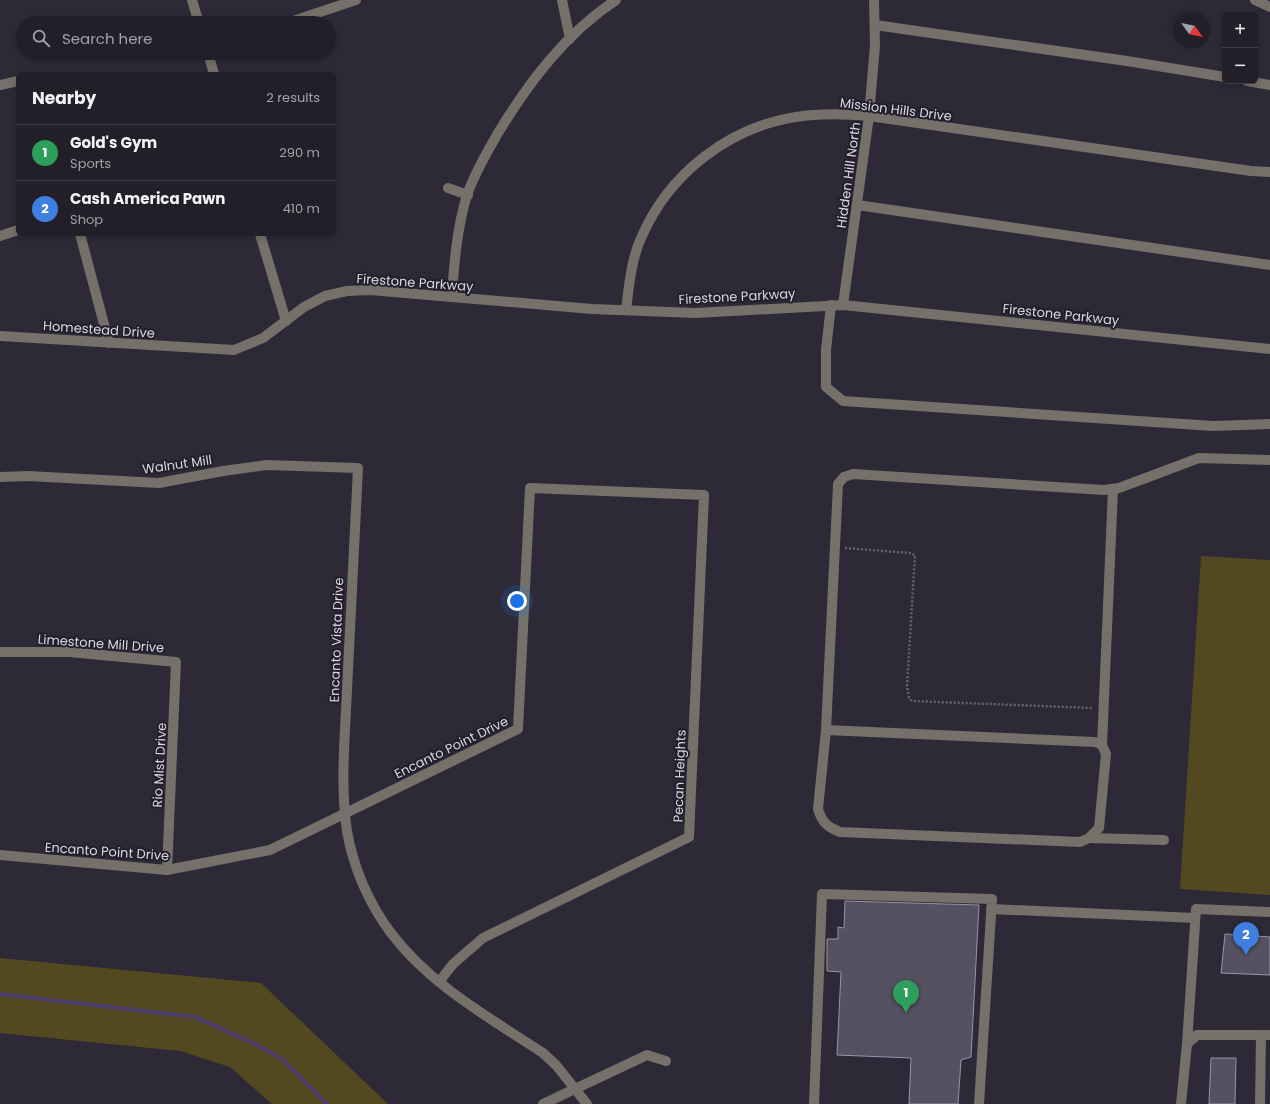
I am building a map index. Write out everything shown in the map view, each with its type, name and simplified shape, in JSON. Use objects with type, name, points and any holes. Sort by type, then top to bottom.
[{"type":"street","points":[[192,0],[197,16]]},
{"type":"street","points":[[308,16],[356,0]]},
{"type":"street","points":[[562,0],[570,39]]},
{"type":"street","points":[[452,297],[458,240],[468,194],[487,152],[526,88],[554,54],[616,0]]},
{"type":"street","name":"Hidden Hill North","points":[[843,305],[869,116],[875,25],[874,0]]},
{"type":"street","points":[[1254,0],[1270,7]]},
{"type":"street","points":[[875,25],[1127,61],[1222,77]]},
{"type":"street","points":[[210,60],[213,72]]},
{"type":"street","points":[[0,85],[16,81]]},
{"type":"street","points":[[1258,83],[1270,85]]},
{"type":"street","name":"Mission Hills Drive","points":[[626,310],[636,254],[644,231],[660,204],[672,188],[702,159],[737,136],[776,121],[817,115],[869,116],[1251,171],[1270,172]]},
{"type":"street","points":[[448,188],[468,194]]},
{"type":"street","points":[[857,204],[1270,265]]},
{"type":"street","points":[[0,236],[16,231]]},
{"type":"street","points":[[81,236],[109,343]]},
{"type":"street","points":[[261,236],[286,321]]},
{"type":"street","name":"Firestone Parkway","points":[[196,348],[234,350],[263,338],[304,306],[325,296],[347,291],[370,290],[626,310],[696,313],[843,305],[1270,349]]},
{"type":"street","points":[[831,306],[826,350],[826,387],[843,401],[1213,426],[1270,424]]},
{"type":"street","name":"Homestead Drive","points":[[0,336],[196,348]]},
{"type":"street","points":[[1113,489],[1102,745],[1106,754],[1099,828],[1089,838],[1080,842],[1065,842],[840,832],[828,828],[821,817],[818,808],[826,730],[838,484],[844,477],[852,474],[1104,490],[1113,489],[1199,458],[1270,460]]},
{"type":"street","name":"Walnut Mill","points":[[0,477],[28,476],[159,483],[223,471],[267,465],[358,468]]},
{"type":"street","name":"Encanto Vista Drive","points":[[345,812],[344,772],[353,548],[358,468]]},
{"type":"street","name":"Encanto Point Drive","points":[[0,855],[167,870],[270,850],[345,812],[518,729],[530,488],[704,495]]},
{"type":"street","name":"Pecan Heights","points":[[439,982],[453,964],[483,938],[689,837],[704,495]]},
{"type":"street","name":"Limestone Mill Drive","points":[[0,652],[69,652],[176,662]]},
{"type":"street","name":"Rio Mist Drive","points":[[167,870],[176,662]]},
{"type":"street","points":[[826,730],[1095,742],[1102,745]]},
{"type":"street","points":[[345,812],[356,867],[363,884],[379,916],[403,947],[439,982],[543,1053],[556,1065],[587,1104]]},
{"type":"street","points":[[1089,838],[1164,840]]},
{"type":"street","points":[[814,1104],[822,894],[992,899],[979,1104]]},
{"type":"street","points":[[991,909],[1196,918]]},
{"type":"street","points":[[1181,1104],[1187,1044],[1196,909],[1270,912]]},
{"type":"street","points":[[1187,1044],[1197,1035],[1265,1035],[1260,1104]]},
{"type":"street","points":[[543,1104],[647,1055],[666,1061]]},
{"type":"path","points":[[835,547],[910,553],[915,555],[907,686],[908,698],[912,701],[1104,708]]},
{"type":"shaded area","points":[[1201,556],[1270,560],[1270,895],[1180,889]]},
{"type":"shaded area","points":[[0,958],[261,983],[388,1104],[272,1104],[230,1067],[180,1051],[0,1033]]},
{"type":"building","points":[[845,901],[979,905],[971,1057],[961,1060],[958,1104],[909,1104],[911,1058],[837,1055],[841,972],[827,971],[827,939],[838,939],[838,927],[844,928]]},
{"type":"building","points":[[1225,934],[1270,937],[1270,975],[1221,973]]},
{"type":"building","points":[[1211,1058],[1236,1058],[1235,1104],[1209,1104]]},
{"type":"waterway","points":[[0,994],[195,1017],[255,1044],[282,1059],[327,1104]]},
{"type":"place","name":"Cash America Pawn","points":[[1246,955]]},
{"type":"place","name":"Gold's Gym","points":[[906,1013]]}]
